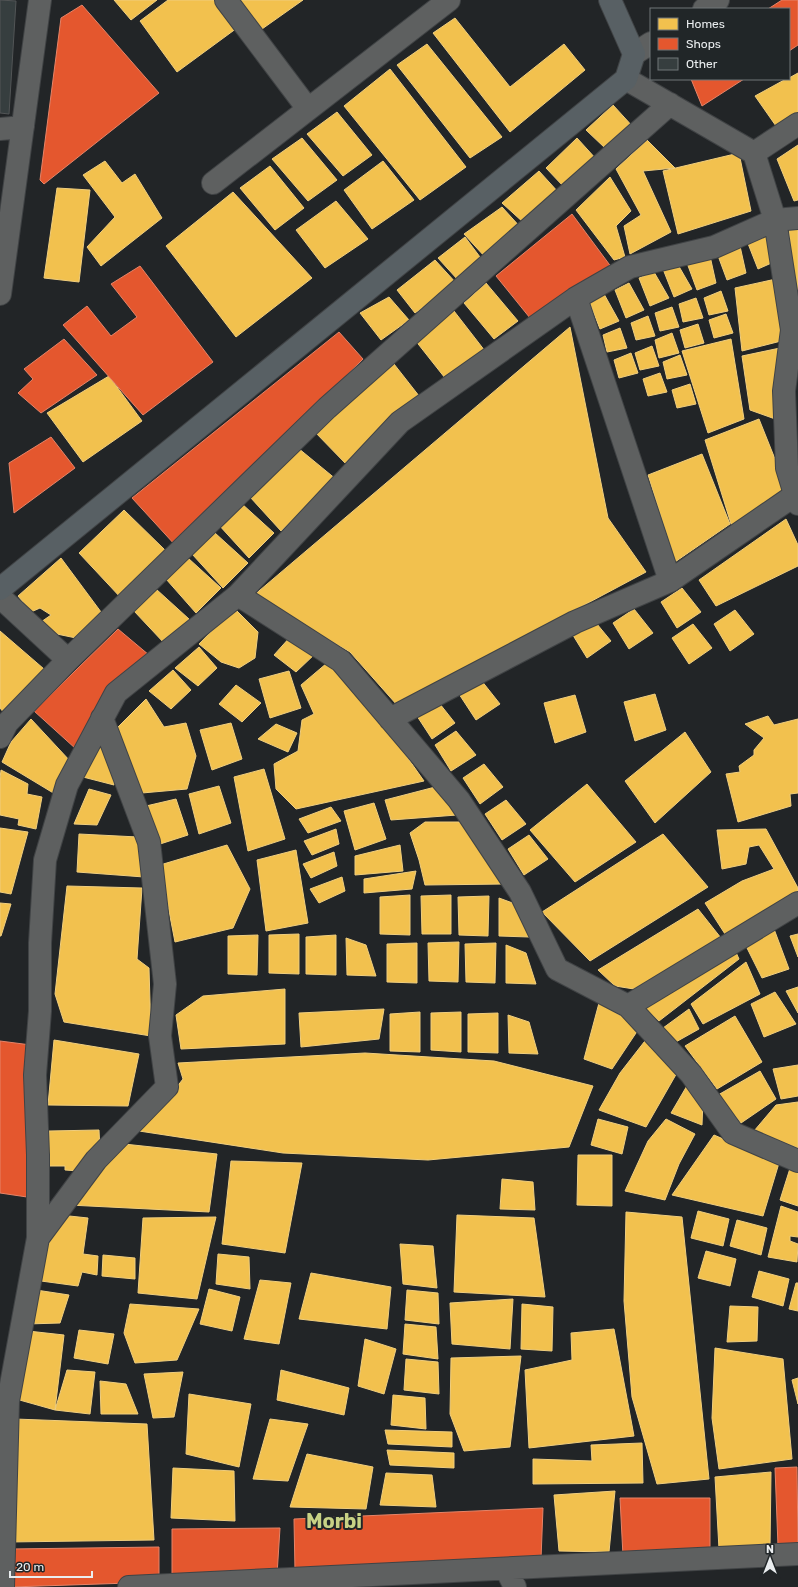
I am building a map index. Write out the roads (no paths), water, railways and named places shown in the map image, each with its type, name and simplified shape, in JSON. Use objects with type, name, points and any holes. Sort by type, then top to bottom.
[{"type":"main road","points":[[0,589],[626,79],[642,49],[610,0]]},
{"type":"street","points":[[0,294],[40,0]]},
{"type":"street","points":[[226,0],[308,109]]},
{"type":"street","points":[[213,183],[449,0]]},
{"type":"street","points":[[706,8],[718,0]]},
{"type":"street","points":[[390,719],[575,622],[670,581],[797,497],[787,468],[784,391],[792,330],[775,220],[754,153],[626,79]]},
{"type":"street","points":[[0,737],[7,724],[68,660],[327,408],[670,104]]},
{"type":"street","points":[[754,153],[798,124]]},
{"type":"street","points":[[0,129],[22,127]]},
{"type":"street","points":[[3,1587],[8,1401],[38,1238],[38,1155],[35,1075],[40,1011],[40,943],[45,860],[67,785],[116,693],[238,595],[400,422],[576,298],[630,267],[714,247],[775,220],[798,218]]},
{"type":"street","points":[[576,298],[670,581]]},
{"type":"street","points":[[238,595],[341,661],[459,800],[520,892],[557,968],[628,1006],[691,1074],[733,1133],[798,1161]]},
{"type":"street","points":[[0,598],[68,660]]},
{"type":"street","points":[[38,1238],[96,1160],[168,1087],[160,1036],[164,984],[148,842],[102,718]]},
{"type":"street","points":[[628,1006],[798,903]]},
{"type":"street","points":[[129,1587],[511,1578],[798,1554]]},
{"type":"district","name":"Morbi","points":[[334,1521]]}]
